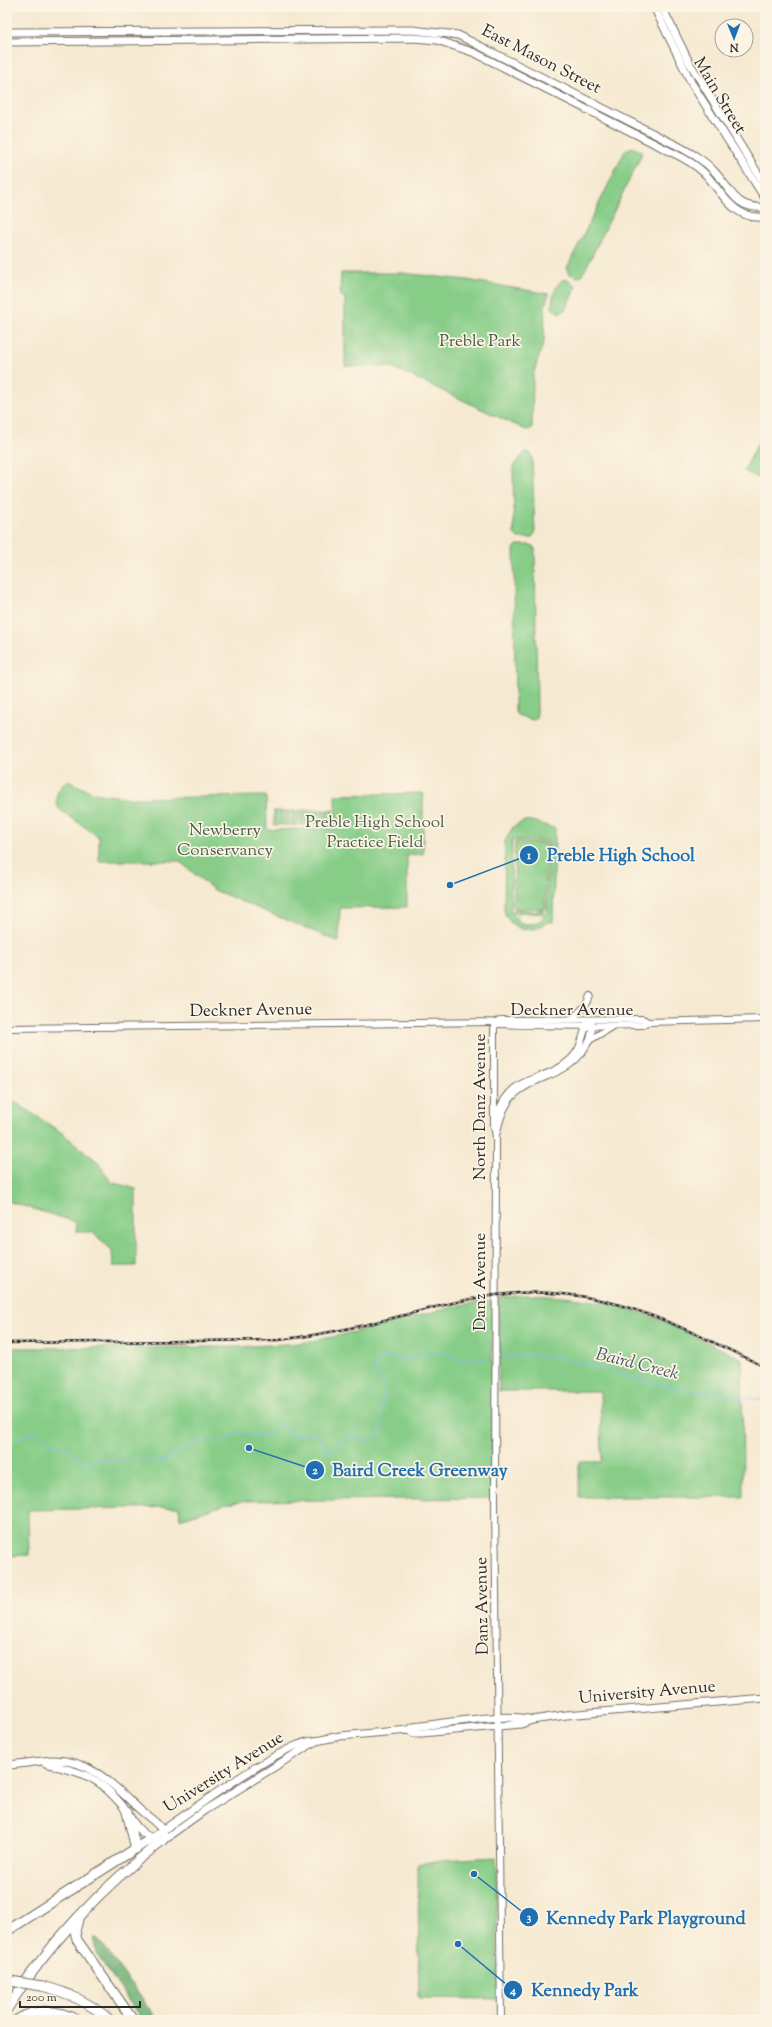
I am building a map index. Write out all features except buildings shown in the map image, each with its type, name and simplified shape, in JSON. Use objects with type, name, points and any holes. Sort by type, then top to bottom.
[{"type":"highway","points":[[126,1812],[136,1849]]},
{"type":"highway","points":[[7,2009],[50,1950],[80,1916],[163,1835]]},
{"type":"highway","points":[[7,1931],[152,1838]]},
{"type":"highway","points":[[80,1916],[76,1929],[77,1940],[133,2020]]},
{"type":"highway","points":[[7,1928],[24,1919]]},
{"type":"highway","points":[[8,1981],[42,1986],[65,1992],[83,2001],[110,2020]]},
{"type":"highway","points":[[17,2020],[32,2014],[46,2011],[61,2013],[78,2020]]},
{"type":"main road","name":"Main Street","points":[[654,7],[692,84],[765,198]]},
{"type":"main road","name":"Main Street","points":[[662,7],[689,62],[765,185]]},
{"type":"main road","name":"East Mason Street","points":[[7,32],[412,30],[458,36],[678,146],[699,158],[713,170],[741,204],[753,208],[765,207]]},
{"type":"main road","name":"East Mason Street","points":[[7,42],[405,38],[437,40],[476,53],[683,158],[701,170],[735,209],[749,216],[765,217]]},
{"type":"main road","name":"University Avenue","points":[[152,1838],[163,1835],[316,1741],[337,1736],[409,1730],[413,1727],[498,1722],[521,1724],[532,1720],[765,1698]]},
{"type":"main road","points":[[7,1765],[52,1760],[66,1762],[96,1772],[117,1788],[163,1835]]},
{"type":"main road","points":[[43,1762],[72,1770],[95,1780],[111,1793],[138,1829],[152,1838]]},
{"type":"street","points":[[572,1019],[586,1005],[590,996]]},
{"type":"street","name":"Deckner Avenue","points":[[7,1028],[496,1022],[500,1020],[572,1019],[643,1019],[648,1022]]},
{"type":"street","points":[[590,1019],[590,1040]]},
{"type":"street","name":"Deckner Avenue","points":[[496,1022],[498,1024],[520,1025],[614,1026],[643,1025],[648,1022],[765,1019]]},
{"type":"street","name":"North Danz Avenue","points":[[495,1191],[496,1137],[494,1126],[494,1029],[496,1022]]},
{"type":"street","points":[[494,1126],[499,1109],[508,1094],[519,1085],[564,1064],[570,1059],[582,1043],[589,1026]]},
{"type":"street","points":[[496,1137],[502,1114],[515,1094],[529,1085],[570,1066],[580,1057],[590,1040],[614,1026]]},
{"type":"street","name":"Danz Avenue","points":[[495,1191],[501,2020]]},
{"type":"green space","points":[[632,147],[641,151],[641,156],[585,270],[581,276],[577,277],[568,273],[567,268],[625,151]]},
{"type":"green space","name":"Preble Park","points":[[341,273],[402,273],[467,280],[549,294],[545,305],[544,341],[533,375],[532,428],[528,430],[524,429],[392,367],[345,366],[345,298],[340,295]]},
{"type":"green space","points":[[565,279],[573,283],[576,287],[565,310],[559,313],[552,308],[552,300],[559,283]]},
{"type":"green space","points":[[762,435],[765,437],[765,481],[744,471]]},
{"type":"green space","points":[[526,452],[530,453],[532,457],[535,533],[532,538],[518,538],[514,534],[513,466]]},
{"type":"green space","points":[[517,545],[532,545],[535,549],[537,712],[536,719],[532,720],[517,715],[515,712],[514,549]]},
{"type":"green space","name":"Newberry Conservancy","points":[[68,781],[94,793],[130,798],[266,796],[267,828],[269,830],[336,828],[335,795],[423,793],[423,854],[407,855],[407,907],[340,908],[339,942],[214,890],[179,861],[99,861],[99,837],[59,809],[57,805],[56,801],[59,789]]},
{"type":"green space","points":[[300,810],[307,810],[307,825],[301,825]]},
{"type":"green space","points":[[309,810],[316,810],[316,824],[309,824]]},
{"type":"green space","points":[[318,810],[325,810],[325,824],[318,824]]},
{"type":"green space","points":[[327,810],[333,810],[333,824],[327,824]]},
{"type":"green space","points":[[274,811],[281,811],[281,825],[274,825]]},
{"type":"green space","points":[[283,811],[289,811],[290,825],[283,825]]},
{"type":"green space","points":[[292,811],[298,811],[298,825],[292,825]]},
{"type":"green space","points":[[524,821],[528,821],[555,828],[553,922],[547,922],[534,929],[521,929],[516,926],[507,917],[504,910],[505,841],[513,827]],"holes":[[[512,840],[548,841],[547,910],[543,918],[532,924],[519,922],[511,912]]]},
{"type":"green space","points":[[515,842],[546,843],[545,909],[514,908]]},
{"type":"green space","points":[[514,909],[538,912],[538,910],[543,910],[543,914],[518,912],[518,914],[513,913]]},
{"type":"green space","points":[[7,1097],[62,1133],[98,1162],[111,1182],[136,1189],[136,1266],[113,1266],[112,1250],[92,1232],[76,1232],[76,1222],[7,1201]]},
{"type":"green space","points":[[526,1295],[555,1296],[599,1302],[642,1313],[668,1323],[742,1359],[743,1497],[579,1497],[579,1462],[602,1462],[600,1391],[499,1391],[498,1298]]},
{"type":"green space","points":[[492,1301],[492,1495],[489,1498],[246,1501],[227,1504],[180,1519],[179,1507],[28,1510],[29,1555],[7,1556],[7,1348],[239,1347],[301,1343],[342,1335],[461,1305]]},
{"type":"green space","points":[[496,1857],[498,1999],[419,1998],[418,1864],[442,1860]]},
{"type":"green space","points":[[93,1938],[97,1938],[158,2020],[142,2020],[97,1955]]},
{"type":"waterway","name":"Baird Creek","points":[[7,1436],[18,1438],[36,1432],[50,1443],[67,1449],[86,1463],[90,1464],[96,1459],[110,1459],[127,1462],[133,1459],[142,1459],[153,1462],[165,1461],[185,1447],[202,1441],[224,1441],[238,1433],[267,1436],[273,1426],[283,1425],[289,1435],[309,1432],[316,1433],[326,1451],[332,1452],[344,1438],[351,1435],[366,1441],[378,1437],[383,1428],[381,1412],[382,1404],[386,1396],[379,1376],[372,1369],[378,1361],[386,1356],[402,1360],[413,1359],[427,1354],[444,1353],[460,1360],[488,1359]]},
{"type":"waterway","name":"Baird Creek","points":[[503,1358],[545,1356],[564,1359],[660,1385],[699,1392],[765,1400]]},
{"type":"railway","points":[[7,1343],[279,1340],[310,1336],[355,1327],[480,1297],[507,1294],[542,1293],[576,1296],[609,1302],[641,1312],[703,1337],[765,1367]]},
{"type":"place","name":"Preble High School","points":[[450,885]]},
{"type":"place","name":"Baird Creek Greenway","points":[[249,1448]]},
{"type":"place","name":"Kennedy Park Playground","points":[[474,1874]]},
{"type":"place","name":"Kennedy Park","points":[[458,1944]]},
{"type":"park label","name":"Preble High School Practice Field","points":[[375,833]]}]
